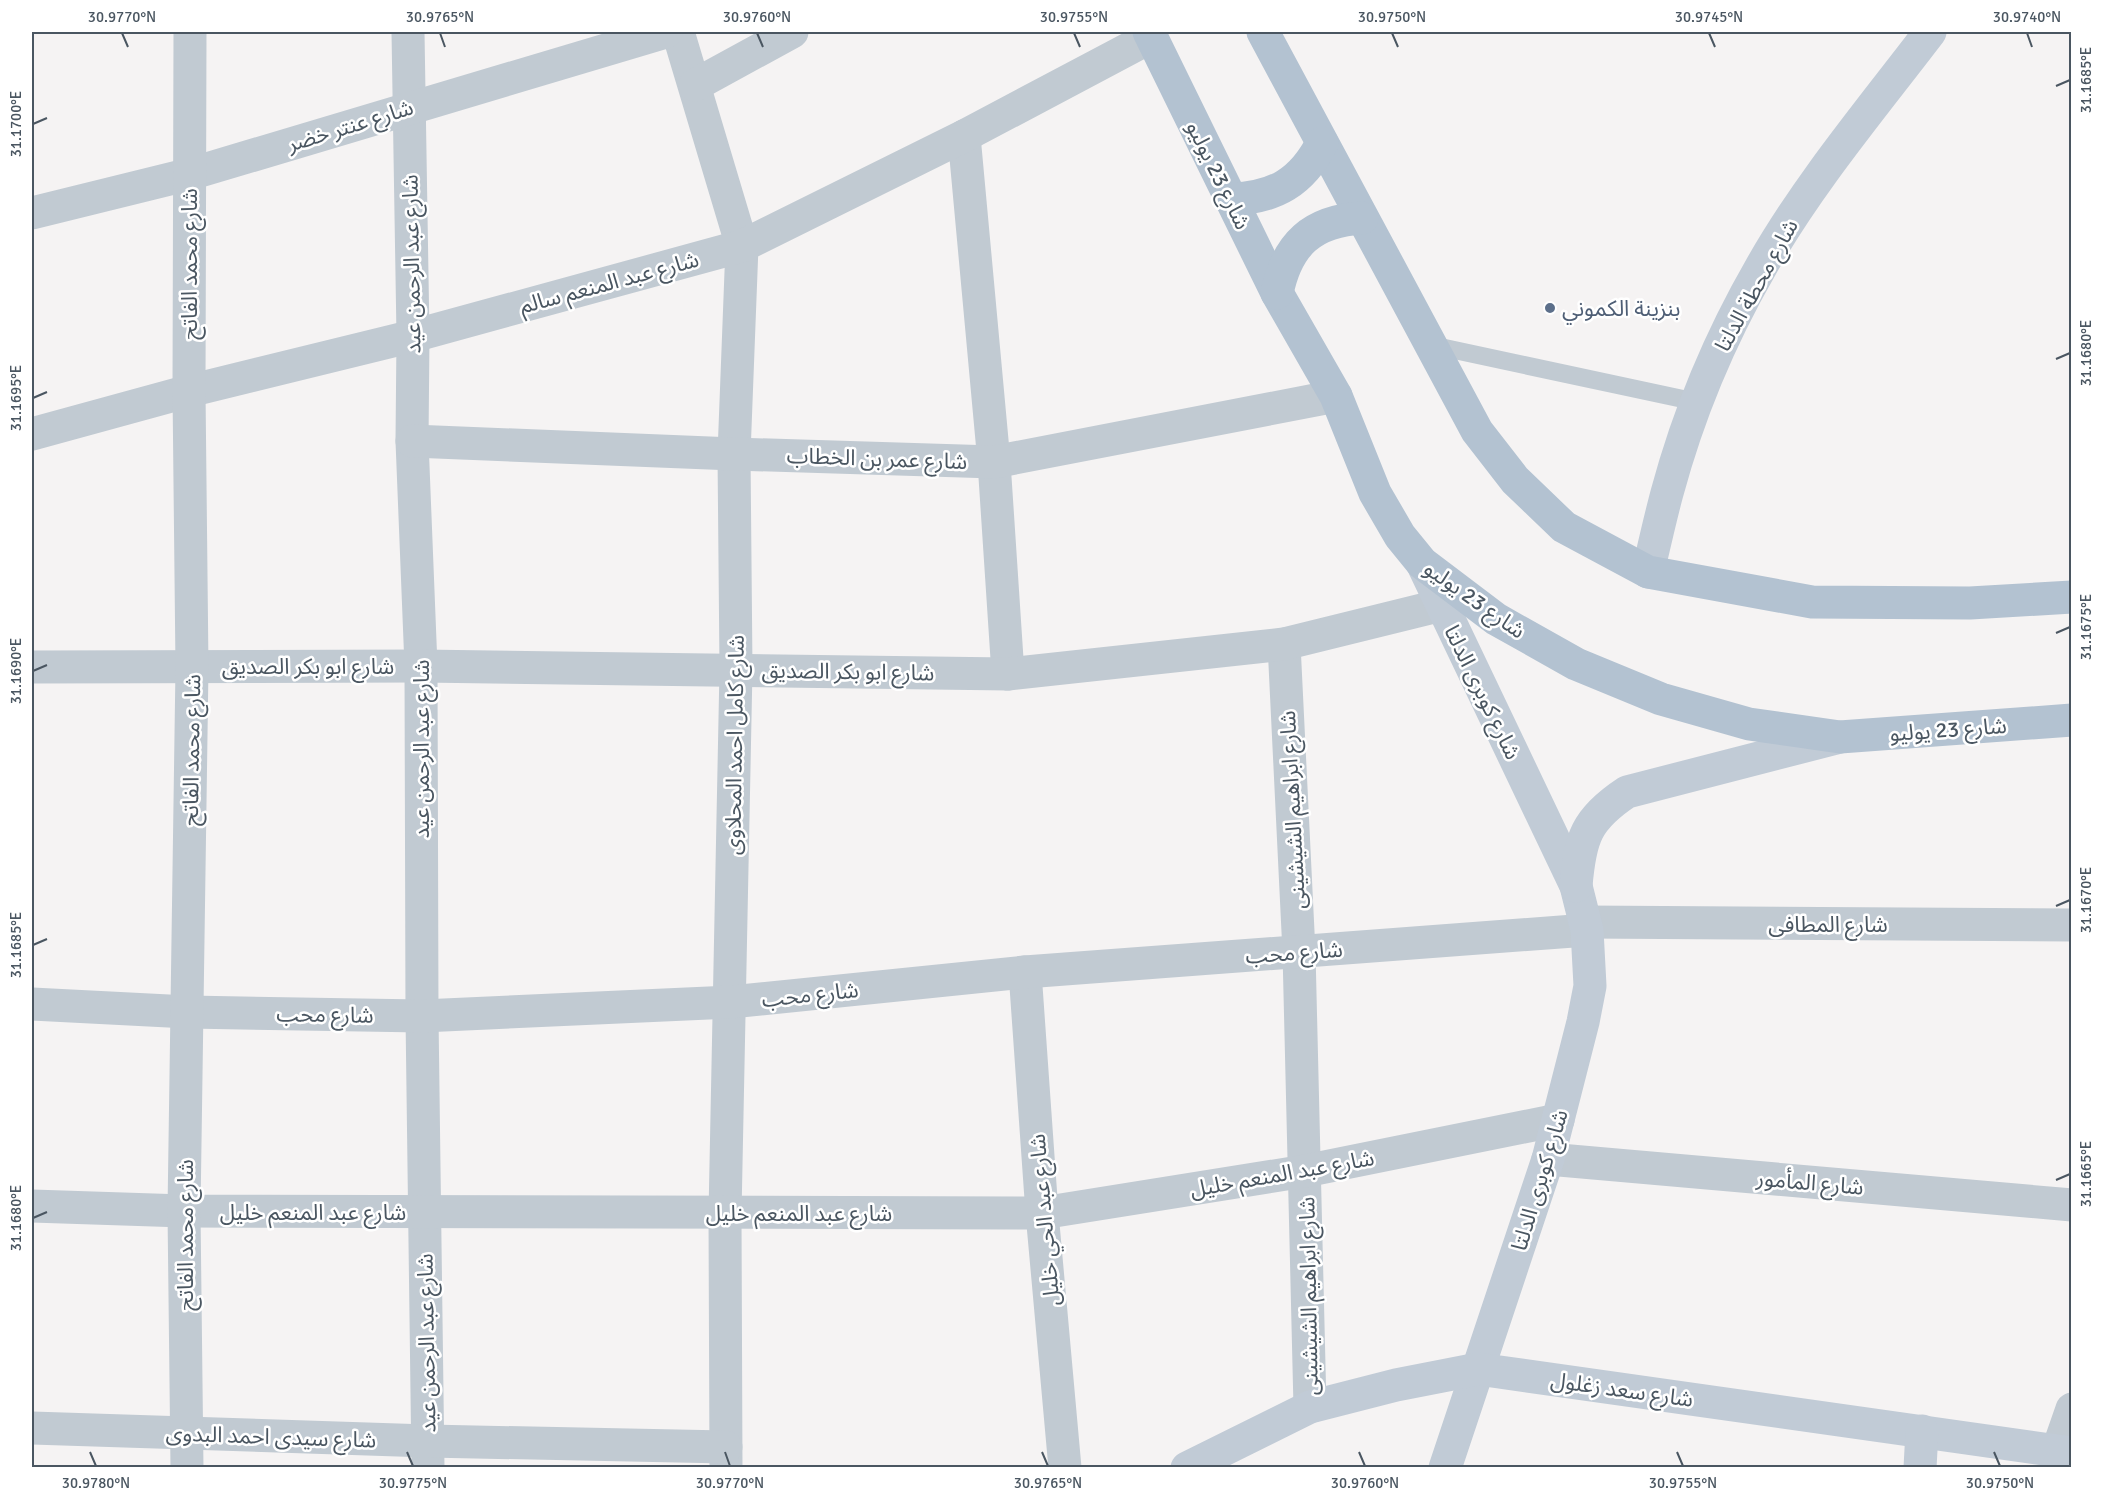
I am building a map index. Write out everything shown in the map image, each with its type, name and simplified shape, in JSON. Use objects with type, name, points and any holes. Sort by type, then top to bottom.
[{"type":"main road","points":[[1263,32],[1477,431],[1515,480],[1564,527],[1648,572],[1812,602],[1970,603],[2072,597]]},
{"type":"main road","name":"شارع 23 يوليو","points":[[1150,34],[1276,292],[1336,396],[1375,494],[1400,536],[1422,563],[1496,618],[1576,664],[1661,699],[1749,724],[1840,737],[2072,720]]},
{"type":"main road","points":[[1231,199],[1250,199],[1286,186],[1314,160],[1322,143]]},
{"type":"main road","points":[[1276,292],[1281,272],[1290,253],[1305,237],[1322,226],[1341,220],[1362,218]]},
{"type":"street","name":"شارع محمد الفاتح","points":[[187,1467],[184,1211],[192,667],[189,391],[190,32]]},
{"type":"street","name":"شارع عبد الرحمن عيد","points":[[408,32],[413,336],[412,441],[421,666],[422,1016],[428,1454]]},
{"type":"street","name":"شارع عنتر خضر","points":[[32,213],[190,174],[666,32]]},
{"type":"street","name":"شارع كامل احمد المحلاوى","points":[[678,32],[742,246],[734,454],[736,669],[725,1214],[726,1457]]},
{"type":"street","points":[[695,85],[792,32]]},
{"type":"street","name":"شارع محطة الدلتا","points":[[1648,572],[1667,493],[1697,402],[1723,339],[1761,267],[1805,198],[1930,32]]},
{"type":"street","name":"شارع عبد المنعم سالم","points":[[32,434],[189,391],[413,336],[742,246],[964,136],[1150,34]]},
{"type":"street","points":[[964,136],[994,462],[1008,674]]},
{"type":"street","name":"شارع عمر بن الخطاب","points":[[412,441],[994,462],[1336,396]]},
{"type":"street","name":"شارع كوبرى الدلتا","points":[[1422,563],[1576,886],[1586,926],[1590,986],[1548,1159],[1445,1467]]},
{"type":"street","name":"شارع ابو بكر الصديق","points":[[32,667],[421,666],[1008,674],[1284,644],[1442,605]]},
{"type":"street","name":"شارع ابراهيم الشيشينى","points":[[1284,644],[1299,952],[1310,1407]]},
{"type":"street","name":"شارع كوبرى الدلتا","points":[[1576,886],[1579,852],[1589,827],[1605,807],[1627,792],[1840,737]]},
{"type":"street","name":"شارع المطافى","points":[[1586,926],[2072,925]]},
{"type":"street","name":"شارع محب","points":[[32,1005],[188,1012],[422,1016],[731,1002],[1025,972],[1299,952],[1586,926]]},
{"type":"street","name":"شارع عبد الحي خليل","points":[[1025,972],[1042,1213],[1065,1467]]},
{"type":"street","name":"شارع عبد المنعم خليل","points":[[32,1206],[184,1211],[1042,1213],[1305,1171],[1558,1120]]},
{"type":"street","name":"شارع المأمور","points":[[1548,1159],[2072,1205]]},
{"type":"street","name":"شارع سعد زغلول","points":[[1188,1467],[1310,1407],[1396,1385],[1478,1369],[2064,1452]]},
{"type":"street","points":[[2064,1452],[2072,1409]]},
{"type":"street","name":"شارع سيدى احمد البدوى","points":[[32,1428],[186,1433],[428,1454],[726,1457]]},
{"type":"street","points":[[1920,1467],[1922,1431]]},
{"type":"lane","points":[[1431,345],[1697,402]]},
{"type":"place","name":"بنزينة الكموني","points":[[1550,308]]}]
